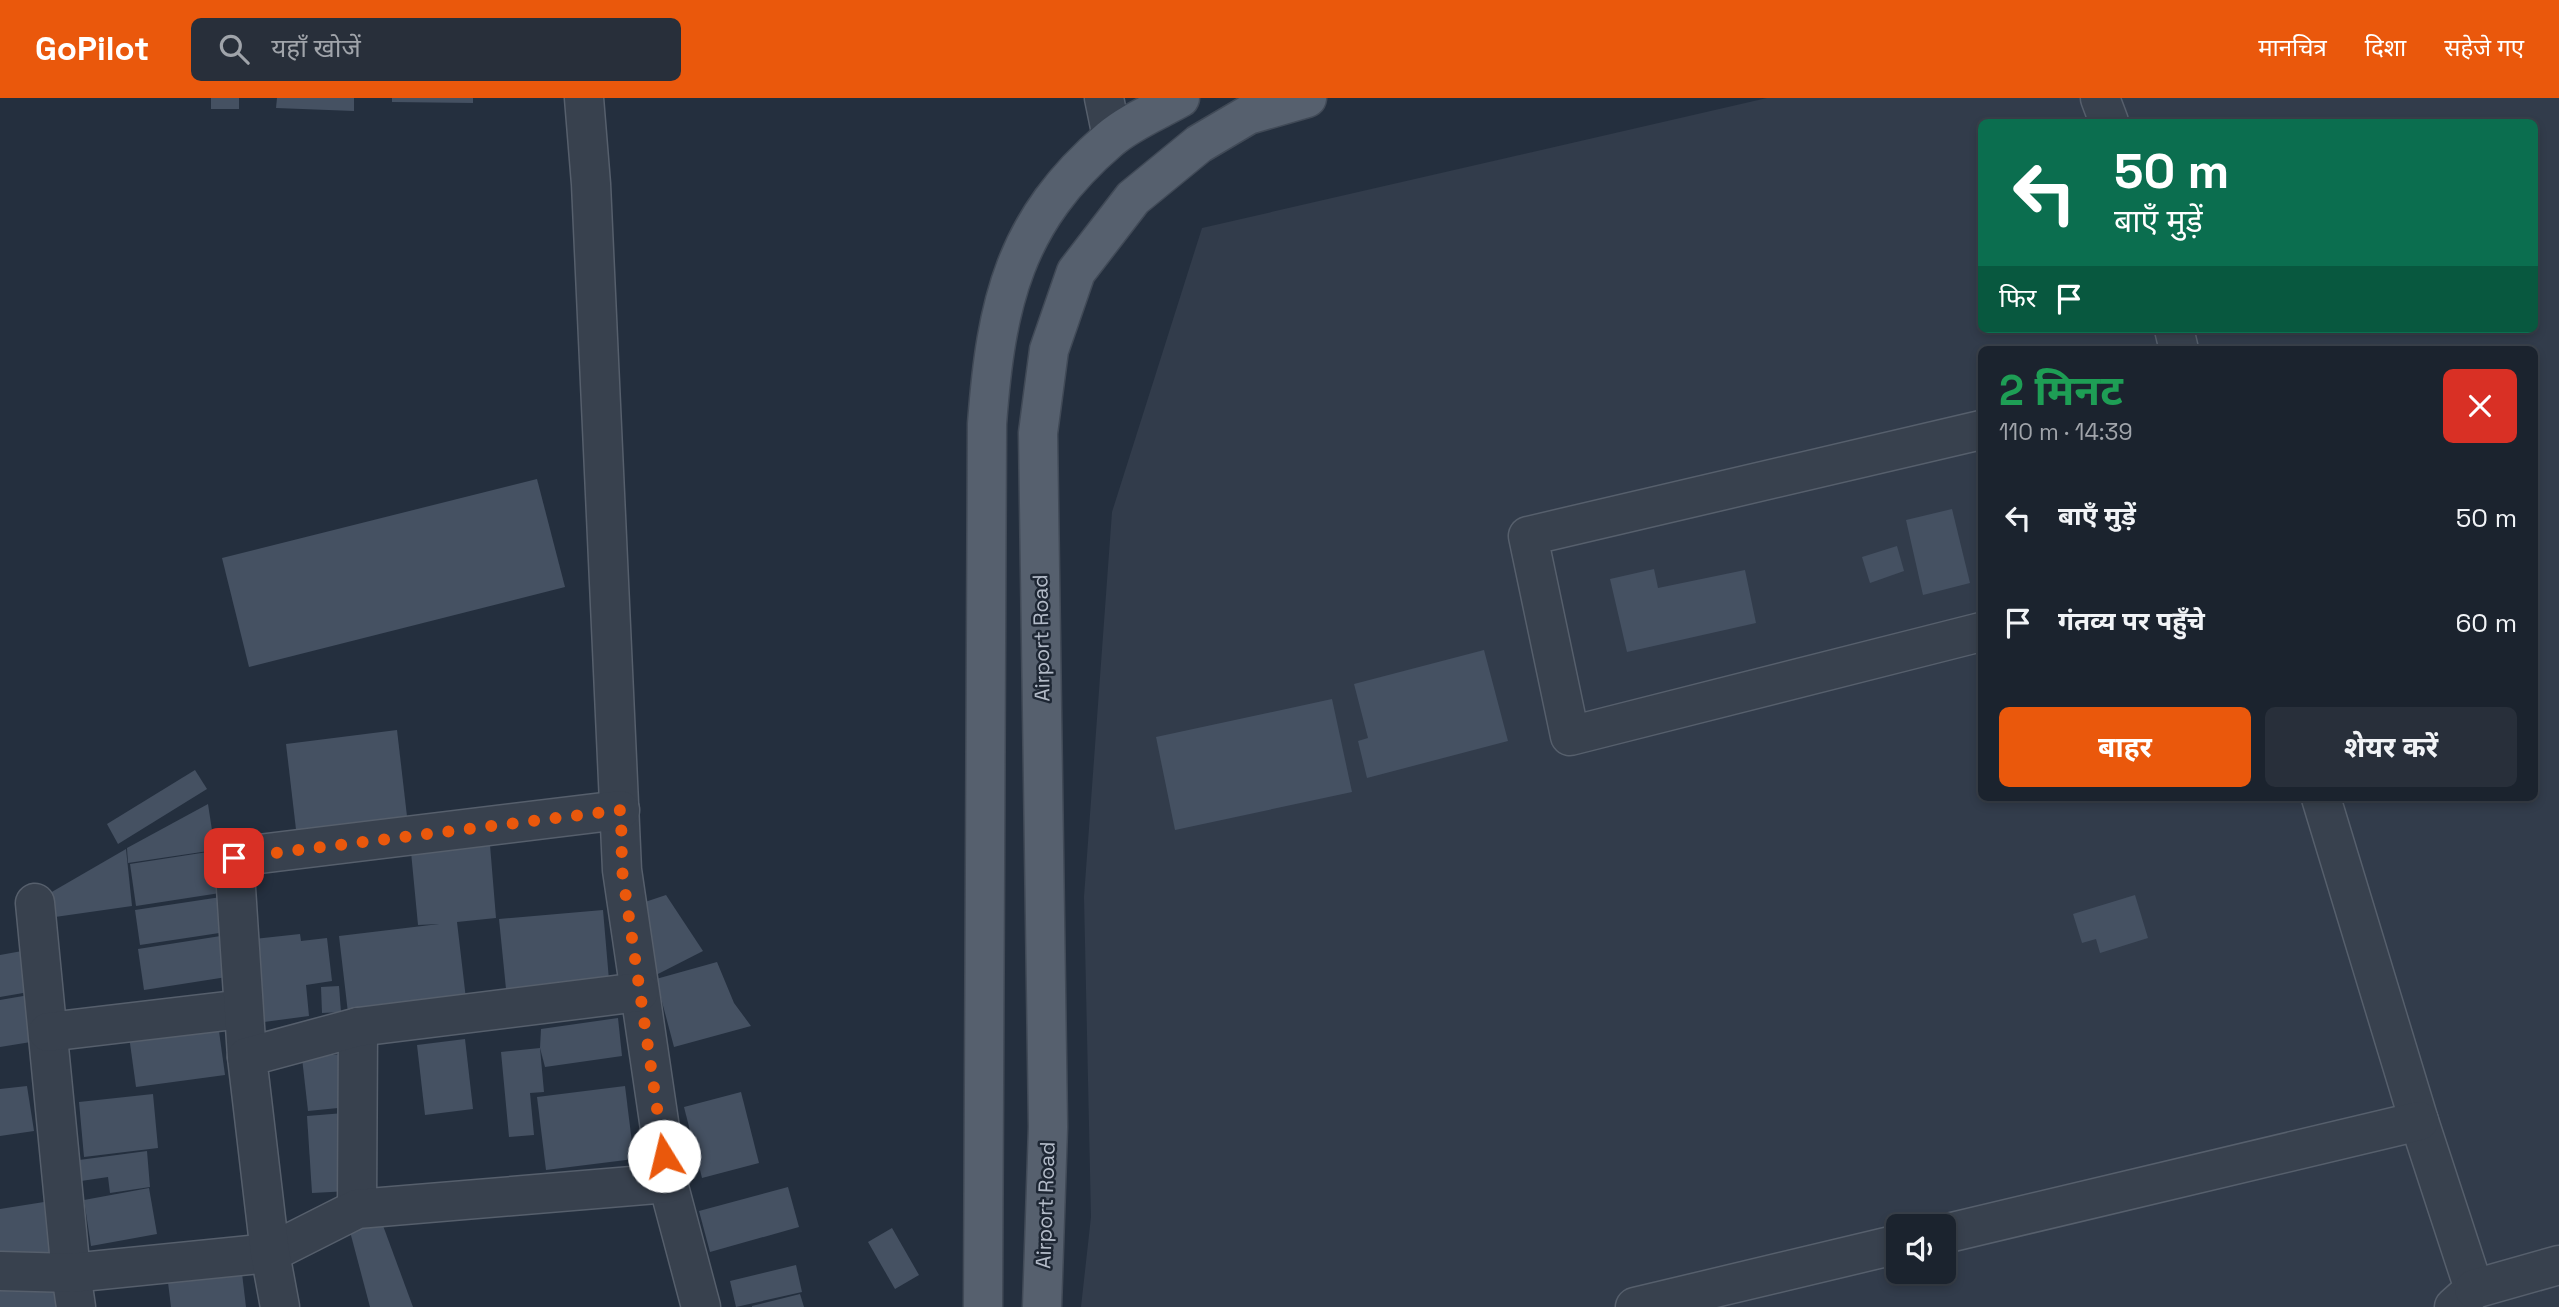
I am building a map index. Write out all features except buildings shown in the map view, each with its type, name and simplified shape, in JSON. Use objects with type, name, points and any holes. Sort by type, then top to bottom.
[{"type":"main road","points":[[983,1307],[987,438],[992,357],[1009,281],[1033,228],[1064,183],[1112,137],[1180,98]]},
{"type":"main road","name":"Airport Road","points":[[1042,1307],[1048,1127],[1038,433],[1049,350],[1076,272],[1133,198],[1199,144],[1248,115],[1307,98]]},
{"type":"street","points":[[584,98],[591,184],[622,870],[668,1183],[701,1307]]},
{"type":"street","points":[[1104,98],[1112,137]]},
{"type":"street","points":[[2100,98],[2108,119]]},
{"type":"street","points":[[1978,431],[1528,536],[1570,736],[1978,633]]},
{"type":"street","points":[[2322,801],[2419,1121],[2464,1298],[2559,1265]]},
{"type":"street","points":[[280,1307],[270,1253],[247,1057],[234,858],[621,810]]},
{"type":"street","points":[[35,903],[74,1290]]},
{"type":"street","points":[[247,1057],[358,1027],[639,992]]},
{"type":"street","points":[[48,1032],[243,1009]]},
{"type":"street","points":[[357,1209],[358,1027]]},
{"type":"street","points":[[1956,1231],[2419,1121]]},
{"type":"street","points":[[0,1271],[74,1290],[270,1253],[357,1209],[668,1183]]},
{"type":"street","points":[[1635,1307],[1886,1247]]},
{"type":"shaded area","points":[[1767,98],[2559,98],[2559,1307],[1081,1307],[1091,1217],[1084,897],[1112,512],[1202,228]]},
{"type":"route","points":[[234,858],[621,810],[622,870],[664,1156]]}]
